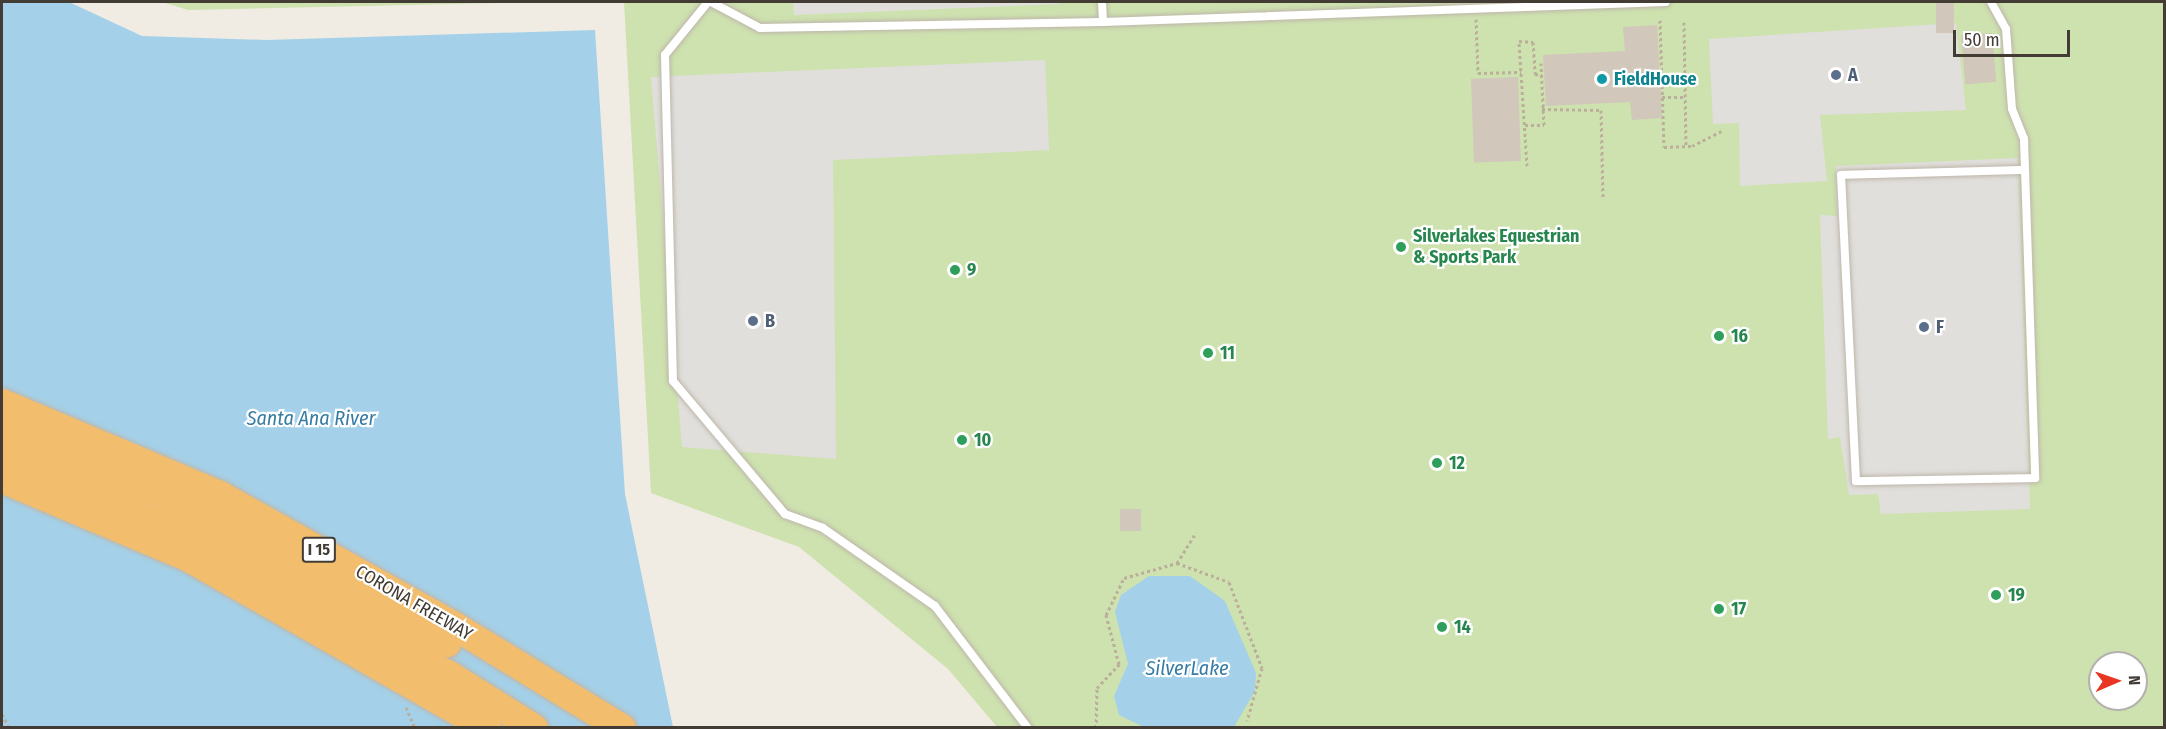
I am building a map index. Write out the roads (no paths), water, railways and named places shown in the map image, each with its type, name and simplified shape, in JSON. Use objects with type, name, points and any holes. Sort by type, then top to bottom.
[{"type":"highway","name":"CORONA FREEWAY","points":[[2,403],[220,495],[453,625],[622,728]]},
{"type":"highway","points":[[2,428],[164,494],[442,641],[588,728]]},
{"type":"highway","points":[[2,455],[190,536],[452,676],[534,728]]},
{"type":"highway","points":[[2,479],[189,558],[487,728]]},
{"type":"lane","points":[[1028,728],[935,606],[824,528],[785,514],[673,381],[665,55],[709,2],[760,28],[1103,22],[1666,2]]},
{"type":"lane","points":[[1102,2],[1103,22]]},
{"type":"lane","points":[[1990,2],[2006,30],[2007,75],[2024,139],[2035,478],[1856,481],[1841,175],[2025,170]]},
{"type":"water","name":"Santa Ana River","points":[[2,2],[69,2],[142,36],[266,40],[595,30],[625,494],[673,727],[2,727]]},
{"type":"water","name":"SilverLake","points":[[1149,576],[1190,576],[1225,601],[1256,673],[1255,691],[1234,727],[1144,727],[1119,715],[1114,696],[1128,664],[1115,612],[1121,595]]},
{"type":"place","name":"A","points":[[1836,75]]},
{"type":"place","name":"FieldHouse","points":[[1602,79]]},
{"type":"place","name":"Silverlakes Equestrian & Sports Park","points":[[1401,247]]},
{"type":"place","name":"9","points":[[955,270]]},
{"type":"place","name":"B","points":[[753,321]]},
{"type":"place","name":"F","points":[[1924,327]]},
{"type":"place","name":"16","points":[[1719,336]]},
{"type":"place","name":"11","points":[[1208,353]]},
{"type":"place","name":"10","points":[[962,440]]},
{"type":"place","name":"12","points":[[1437,463]]},
{"type":"place","name":"19","points":[[1996,595]]},
{"type":"place","name":"17","points":[[1719,609]]},
{"type":"place","name":"14","points":[[1442,627]]}]
